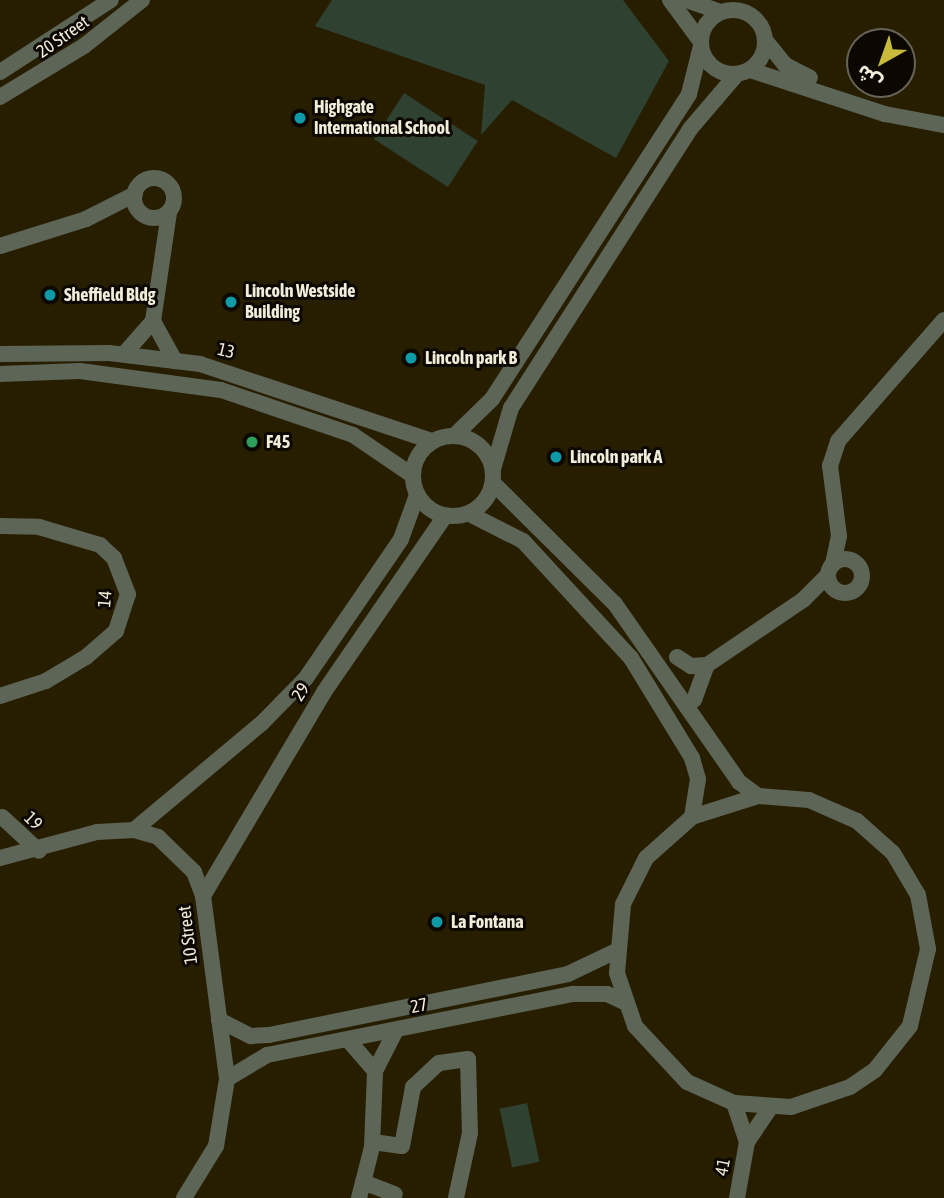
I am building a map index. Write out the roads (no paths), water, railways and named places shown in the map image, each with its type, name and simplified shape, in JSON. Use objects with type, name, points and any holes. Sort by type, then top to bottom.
[{"type":"street","name":"20 Street","points":[[0,72],[111,0]]},
{"type":"street","name":"20 Street","points":[[0,97],[84,46],[142,0]]},
{"type":"street","points":[[670,0],[701,44],[713,67],[743,72],[885,114],[944,125]]},
{"type":"street","points":[[686,0],[720,12],[752,15],[765,40],[785,65],[817,80],[944,114]]},
{"type":"street","points":[[412,474],[431,441],[455,435],[492,400],[689,94],[706,24],[720,12]]},
{"type":"street","points":[[468,513],[493,476],[509,411],[690,129],[743,72],[765,40]]},
{"type":"street","points":[[0,246],[86,219],[135,194],[145,180],[162,179],[175,197],[163,241],[153,321],[124,354]]},
{"type":"street","points":[[135,194],[163,241]]},
{"type":"street","points":[[146,215],[169,212]]},
{"type":"street","points":[[677,657],[691,666],[707,665],[803,600],[830,570],[839,537],[830,466],[838,441],[944,320]]},
{"type":"street","points":[[153,321],[175,361]]},
{"type":"street","name":"13","points":[[0,354],[124,354],[175,361],[258,379],[431,441]]},
{"type":"street","points":[[0,374],[93,372],[221,390],[353,435],[412,474],[417,495],[445,516],[468,513],[523,541],[631,658],[692,758],[698,779],[692,817]]},
{"type":"street","points":[[455,435],[480,445],[493,476],[615,604],[726,769],[758,796]]},
{"type":"street","name":"29","points":[[134,830],[262,723],[306,678],[401,539],[417,495]]},
{"type":"street","name":"29","points":[[203,896],[324,692],[445,516]]},
{"type":"street","name":"14","points":[[0,526],[60,531],[100,545],[119,566],[128,594],[116,631],[86,657],[0,696]]},
{"type":"street","points":[[803,600],[859,586],[862,571],[839,537]]},
{"type":"street","points":[[830,570],[856,562]]},
{"type":"street","points":[[830,570],[840,592]]},
{"type":"street","points":[[694,699],[707,665]]},
{"type":"street","points":[[758,796],[822,804],[876,836],[918,895],[928,949],[910,1026],[875,1070],[832,1096],[770,1108],[734,1103],[667,1066],[624,1002],[616,951],[633,880],[660,842],[692,817],[758,796]]},
{"type":"street","name":"19","points":[[1,816],[38,851]]},
{"type":"street","name":"10 Street","points":[[0,858],[38,851],[97,832],[134,830],[179,852],[203,896],[227,1079],[216,1146],[184,1198]]},
{"type":"street","name":"27","points":[[219,1020],[251,1036],[269,1035],[568,974],[616,951]]},
{"type":"street","name":"27","points":[[227,1079],[267,1055],[349,1041],[590,991],[624,1002]]},
{"type":"street","points":[[395,1194],[361,1190],[373,1142],[375,1071],[396,1030]]},
{"type":"street","points":[[349,1041],[375,1071]]},
{"type":"street","points":[[373,1142],[402,1146],[413,1087],[439,1063],[468,1059],[470,1133],[456,1198]]},
{"type":"street","name":"41","points":[[734,1103],[747,1142]]},
{"type":"street","name":"41","points":[[737,1198],[747,1142],[770,1108]]},
{"type":"place","name":"Highgate International School","points":[[300,118]]},
{"type":"place","name":"Sheffield Bldg","points":[[50,295]]},
{"type":"place","name":"Lincoln Westside Building","points":[[231,302]]},
{"type":"place","name":"Lincoln park B","points":[[411,358]]},
{"type":"place","name":"F45","points":[[252,442]]},
{"type":"place","name":"Lincoln park A","points":[[556,457]]},
{"type":"place","name":"La Fontana","points":[[437,922]]}]
